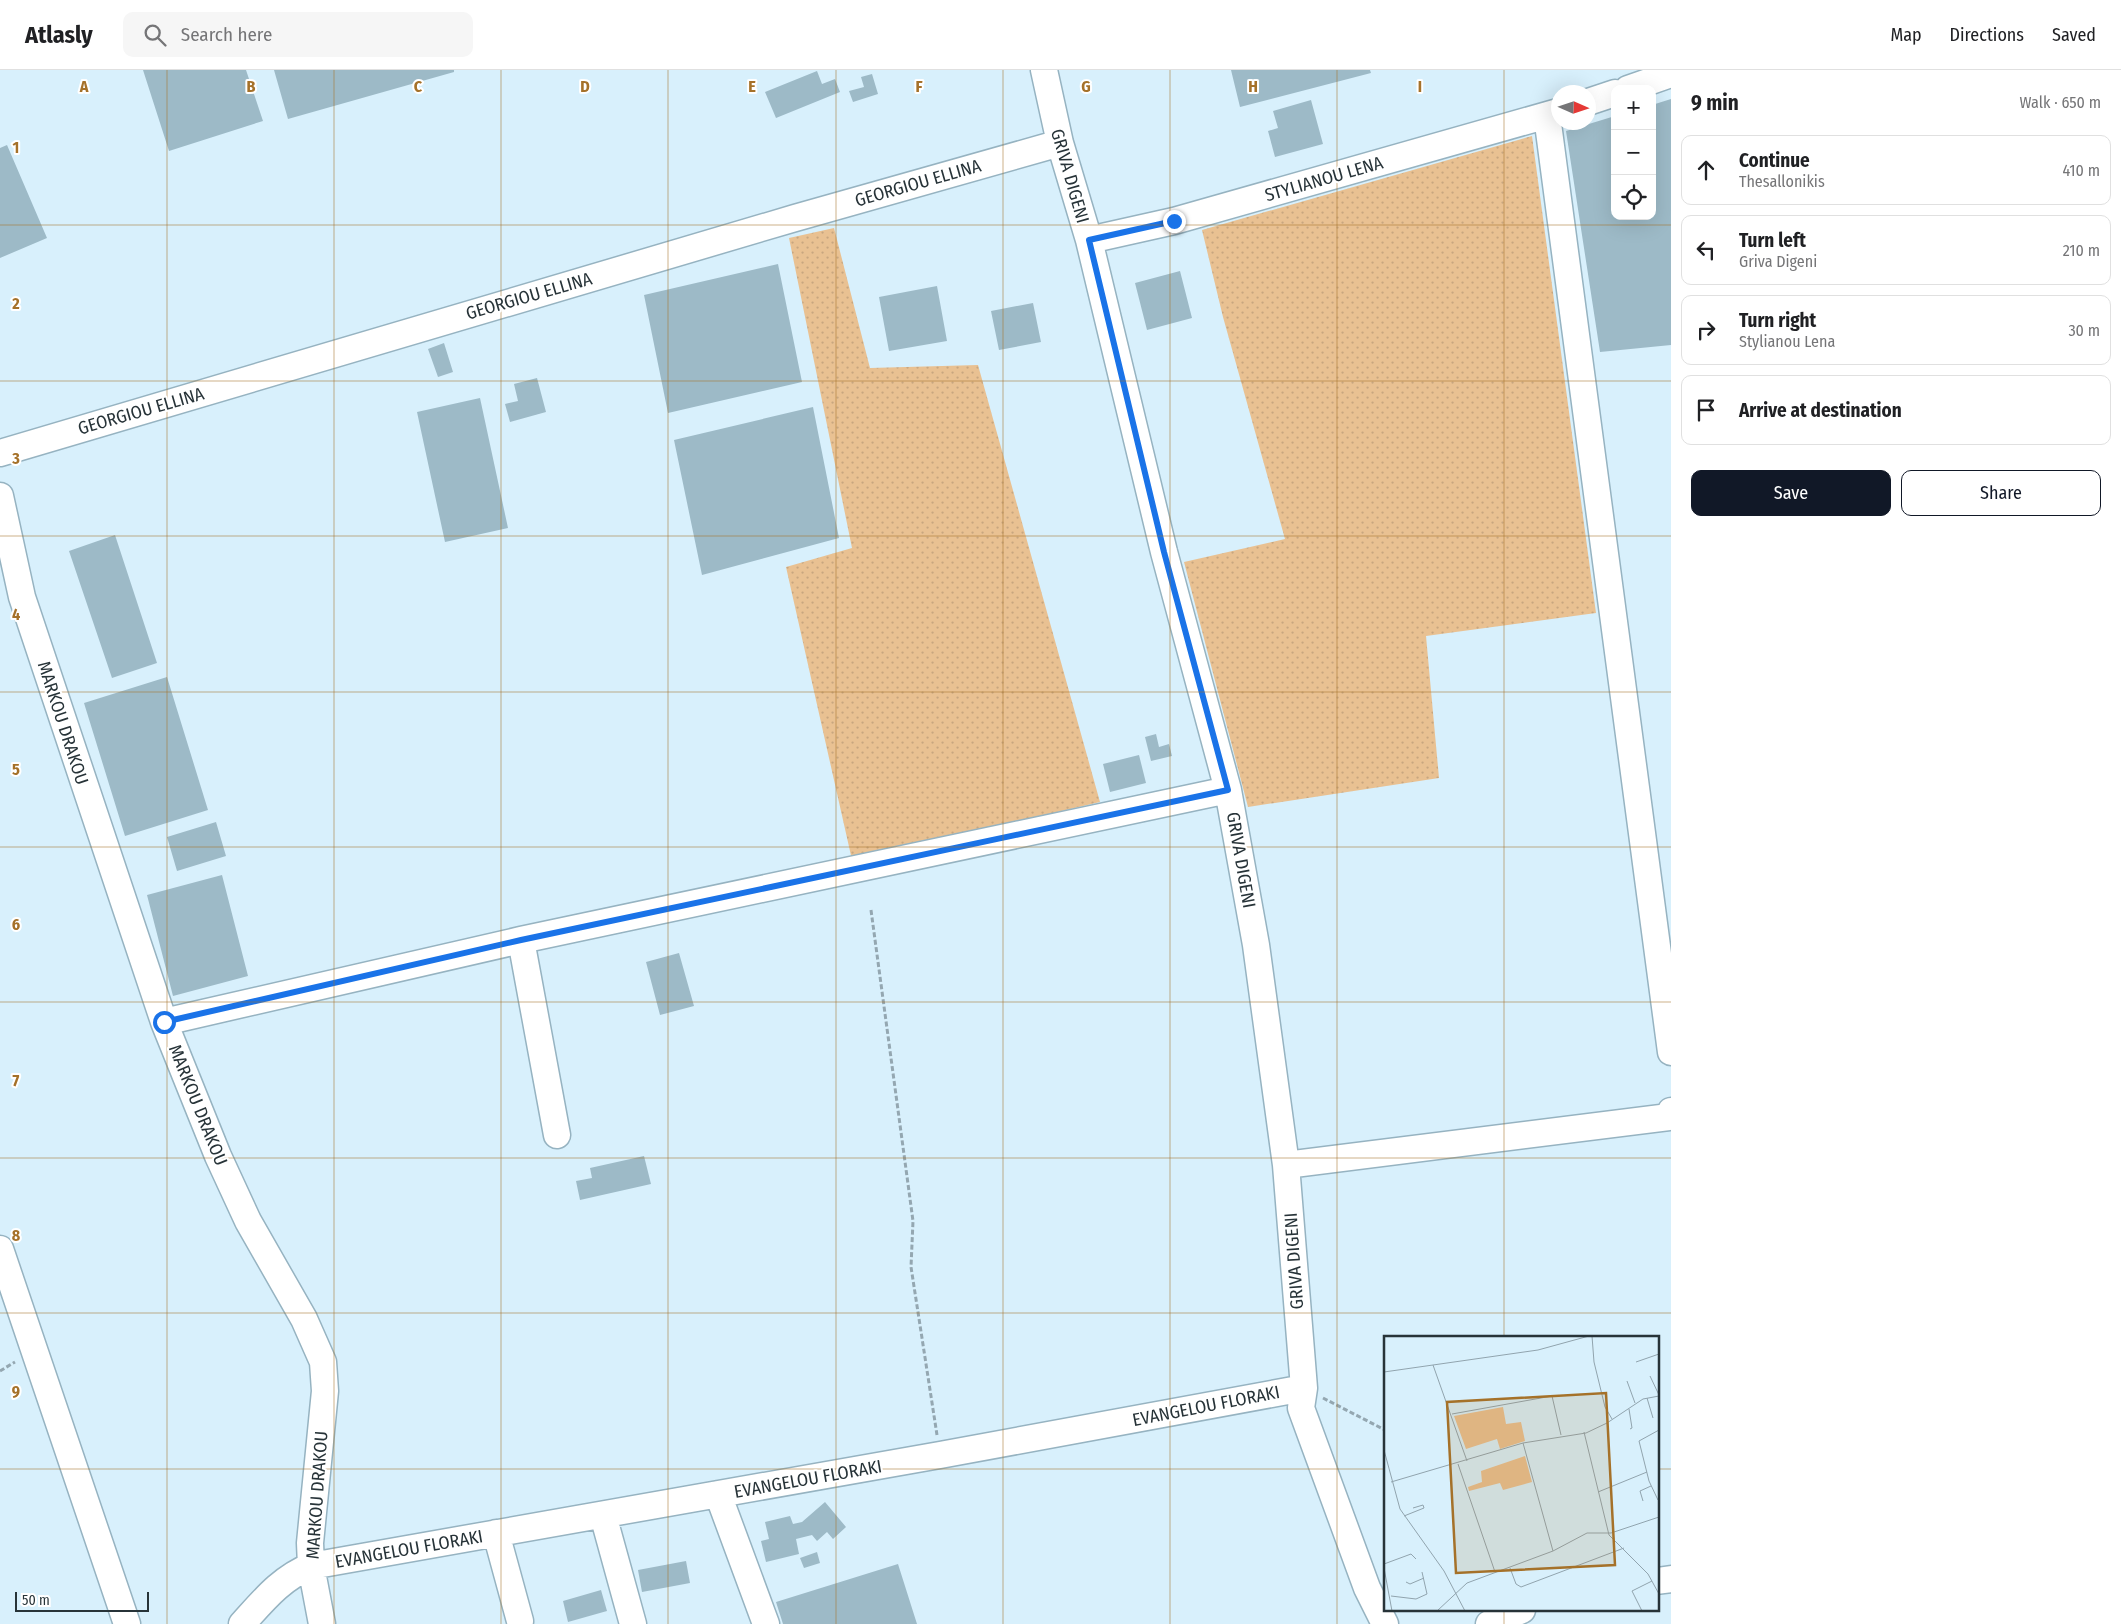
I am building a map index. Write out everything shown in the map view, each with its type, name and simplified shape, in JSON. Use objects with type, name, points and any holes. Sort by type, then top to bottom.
[{"type":"street","name":"GRIVA DIGENI","points":[[1044,70],[1060,143],[1089,240],[1164,552],[1228,790],[1256,945],[1286,1165],[1304,1388],[1301,1408],[1367,1588],[1385,1624]]},
{"type":"street","points":[[1639,85],[1671,74]]},
{"type":"street","points":[[1596,99],[1611,94]]},
{"type":"street","name":"STYLIANOU LENA","points":[[1089,240],[1174,221],[1551,115]]},
{"type":"street","points":[[1555,130],[1671,1052]]},
{"type":"street","name":"GEORGIOU ELLINA","points":[[0,453],[795,218],[1060,143]]},
{"type":"street","name":"MARKOU DRAKOU","points":[[0,496],[11,601],[164,1022],[215,1147],[248,1221],[304,1319],[323,1362],[325,1391],[310,1543],[311,1566],[322,1624]]},
{"type":"street","points":[[164,1022],[521,940],[1228,790]]},
{"type":"street","points":[[521,940],[557,1135]]},
{"type":"street","points":[[1286,1165],[1669,1117],[1671,1111]]},
{"type":"street","points":[[0,1250],[127,1624]]},
{"type":"street","name":"EVANGELOU FLORAKI","points":[[242,1624],[275,1588],[297,1572],[311,1566],[940,1455],[1304,1388]]},
{"type":"street","points":[[718,1494],[766,1624]]},
{"type":"street","points":[[603,1515],[633,1624]]},
{"type":"street","points":[[496,1534],[520,1622]]},
{"type":"street","points":[[1658,1581],[1671,1579]]},
{"type":"street","points":[[1489,1624],[1517,1612]]},
{"type":"path","points":[[871,910],[913,1221],[911,1267],[940,1455]]},
{"type":"path","points":[[1304,1388],[1384,1429]]},
{"type":"shaded area","points":[[1532,136],[1596,613],[1426,636],[1439,778],[1248,807],[1184,562],[1285,539],[1223,317],[1202,230]]},
{"type":"shaded area","points":[[834,228],[870,368],[978,365],[1100,802],[852,860],[786,567],[852,548],[789,238]]},
{"type":"building","points":[[143,70],[246,70],[263,121],[169,151]]},
{"type":"building","points":[[274,70],[454,70],[454,72],[288,119]]},
{"type":"building","points":[[1231,70],[1370,70],[1371,73],[1240,107]]},
{"type":"building","points":[[817,71],[822,84],[835,79],[840,92],[776,118],[765,92]]},
{"type":"building","points":[[872,74],[878,94],[853,102],[849,91],[864,87],[861,77]]},
{"type":"building","points":[[1671,99],[1671,345],[1600,352],[1566,131],[1596,130],[1596,122],[1611,117],[1611,220],[1656,220],[1656,104]]},
{"type":"building","points":[[1311,100],[1323,144],[1275,157],[1268,131],[1278,128],[1273,111]]},
{"type":"building","points":[[7,145],[47,238],[0,258],[0,148]]},
{"type":"building","points":[[778,264],[802,382],[668,413],[644,295]]},
{"type":"building","points":[[1180,271],[1192,318],[1147,330],[1135,283]]},
{"type":"building","points":[[937,286],[947,341],[889,351],[879,297]]},
{"type":"building","points":[[1033,303],[1041,342],[999,350],[991,311]]},
{"type":"building","points":[[444,343],[453,372],[438,377],[428,349]]},
{"type":"building","points":[[537,378],[546,412],[510,422],[505,404],[518,401],[514,384]]},
{"type":"building","points":[[480,398],[508,528],[445,542],[417,412]]},
{"type":"building","points":[[813,407],[839,538],[702,575],[674,440]]},
{"type":"building","points":[[115,535],[157,663],[112,678],[69,551]]},
{"type":"building","points":[[167,677],[208,810],[125,836],[84,703]]},
{"type":"building","points":[[1156,734],[1159,747],[1169,744],[1172,756],[1151,761],[1145,737]]},
{"type":"building","points":[[1139,755],[1146,783],[1110,792],[1103,764]]},
{"type":"building","points":[[216,822],[226,856],[177,871],[167,837]]},
{"type":"building","points":[[222,875],[248,976],[173,996],[147,895]]},
{"type":"building","points":[[679,953],[694,1006],[660,1015],[646,962]]},
{"type":"building","points":[[644,1156],[651,1184],[580,1200],[576,1181],[592,1178],[590,1168]]},
{"type":"building","points":[[825,1502],[846,1527],[833,1539],[827,1532],[817,1541],[812,1535],[796,1539],[799,1554],[766,1562],[761,1541],[769,1539],[765,1522],[790,1516],[793,1524],[802,1522]]},
{"type":"building","points":[[817,1552],[820,1563],[804,1568],[800,1558]]},
{"type":"building","points":[[686,1561],[690,1583],[642,1592],[638,1570]]},
{"type":"building","points":[[898,1564],[917,1624],[783,1624],[776,1602]]},
{"type":"building","points":[[601,1590],[607,1611],[568,1622],[563,1601]]},
{"type":"route","points":[[164,1022],[521,940],[1228,790],[1164,552],[1089,240],[1174,221]]}]
